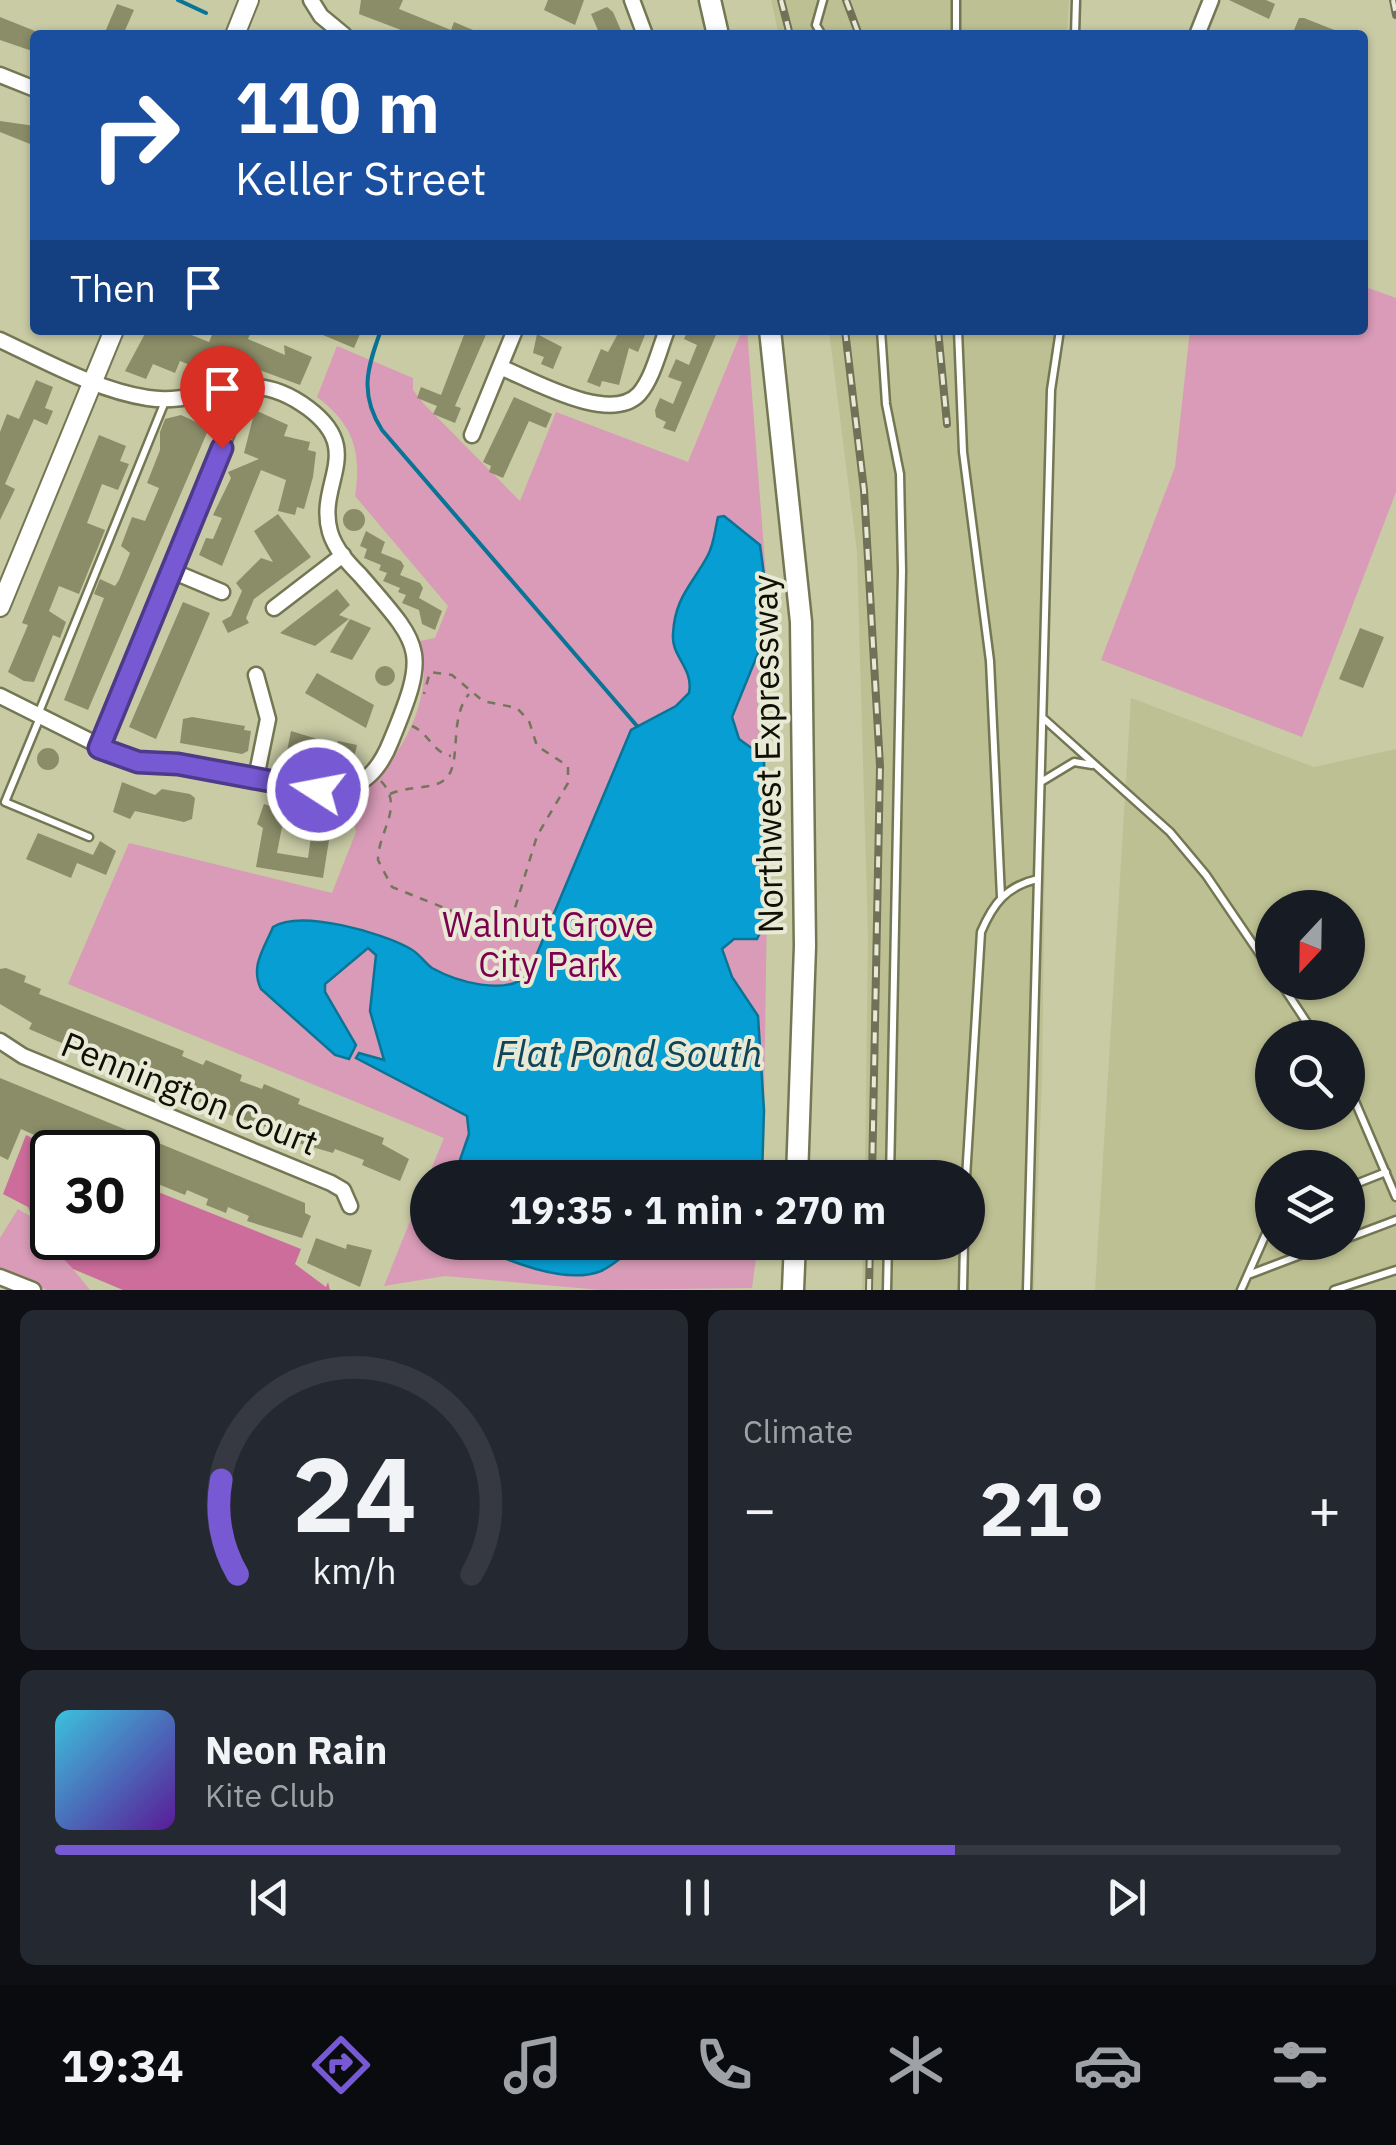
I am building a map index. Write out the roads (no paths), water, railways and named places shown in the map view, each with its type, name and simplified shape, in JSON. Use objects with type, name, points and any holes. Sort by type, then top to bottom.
[{"type":"main road","points":[[710,0],[717,30]]},
{"type":"main road","name":"Northwest Expressway","points":[[771,335],[785,433],[801,622],[805,946],[798,1160]]},
{"type":"main road","points":[[794,1290],[795,1260]]},
{"type":"street","points":[[237,30],[249,0]]},
{"type":"street","points":[[311,0],[320,16],[338,30]]},
{"type":"street","points":[[632,0],[643,30]]},
{"type":"street","points":[[1199,30],[1210,0]]},
{"type":"street","points":[[0,75],[30,88]]},
{"type":"street","points":[[0,607],[112,335]]},
{"type":"street","points":[[472,435],[514,335]]},
{"type":"street","points":[[500,367],[592,404],[618,405],[633,399],[644,386],[665,335]]},
{"type":"street","points":[[0,340],[140,397],[166,399],[246,386],[296,400],[322,420],[332,434],[339,459],[328,519],[343,556],[414,644],[417,670],[404,721],[373,773],[354,786],[332,791],[178,764],[138,762],[99,748],[40,713],[0,696]]},
{"type":"street","points":[[99,748],[246,386]]},
{"type":"street","points":[[274,608],[343,556]]},
{"type":"street","points":[[172,572],[222,592]]},
{"type":"street","points":[[256,675],[268,719],[256,778]]},
{"type":"street","name":"Pennington Court","points":[[0,1041],[23,1056],[331,1183],[343,1190],[350,1206]]},
{"type":"street","points":[[0,1277],[33,1290]]},
{"type":"lane","points":[[819,30],[816,25],[823,0]]},
{"type":"lane","points":[[956,0],[956,30]]},
{"type":"lane","points":[[1075,30],[1076,0]]},
{"type":"lane","points":[[881,335],[886,404],[900,474],[901,532],[890,1160]]},
{"type":"lane","points":[[958,335],[963,452],[990,661],[1001,897]]},
{"type":"lane","points":[[1027,1290],[1052,390],[1059,335]]},
{"type":"lane","points":[[90,837],[5,802],[166,399]]},
{"type":"lane","points":[[1042,717],[1170,832],[1255,949]]},
{"type":"lane","points":[[1040,783],[1074,762],[1098,767]]},
{"type":"lane","points":[[967,1160],[981,932],[1001,897],[1016,884],[1038,880]]},
{"type":"lane","points":[[1365,1124],[1396,1197]]},
{"type":"lane","points":[[1365,1180],[1386,1172]]},
{"type":"lane","points":[[1365,1232],[1396,1220]]},
{"type":"lane","points":[[1241,1290],[1255,1259]]},
{"type":"lane","points":[[887,1290],[888,1260]]},
{"type":"lane","points":[[963,1290],[964,1260]]},
{"type":"lane","points":[[1248,1275],[1288,1260]]},
{"type":"lane","points":[[1334,1290],[1396,1270]]},
{"type":"water","name":"Flat Pond South","points":[[724,516],[760,545],[765,582],[763,641],[732,717],[739,739],[764,757],[766,920],[757,939],[734,939],[722,949],[732,977],[758,1016],[764,1110],[763,1160],[460,1160],[469,1134],[467,1116],[356,1058],[359,1053],[384,1060],[370,1011],[376,955],[368,948],[325,984],[325,992],[356,1045],[349,1059],[335,1055],[261,989],[257,973],[262,950],[273,927],[286,922],[321,922],[397,942],[413,950],[432,968],[468,982],[507,985],[528,975],[631,730],[676,706],[689,693],[688,676],[673,642],[674,621],[681,600],[710,551],[718,517]]},
{"type":"water","points":[[510,1260],[618,1260],[586,1275],[534,1269]]},
{"type":"waterway","points":[[178,0],[206,13]]},
{"type":"waterway","points":[[379,335],[368,393],[382,430],[637,726]]},
{"type":"railway","points":[[781,0],[789,30]]},
{"type":"railway","points":[[846,0],[857,30]]},
{"type":"railway","points":[[1393,0],[1396,15]]},
{"type":"railway","points":[[846,335],[864,490],[880,766],[872,1160]]},
{"type":"railway","points":[[938,335],[947,424]]},
{"type":"railway","points":[[869,1290],[870,1260]]},
{"type":"park label","name":"Walnut Grove City Park","points":[[548,944]]}]
